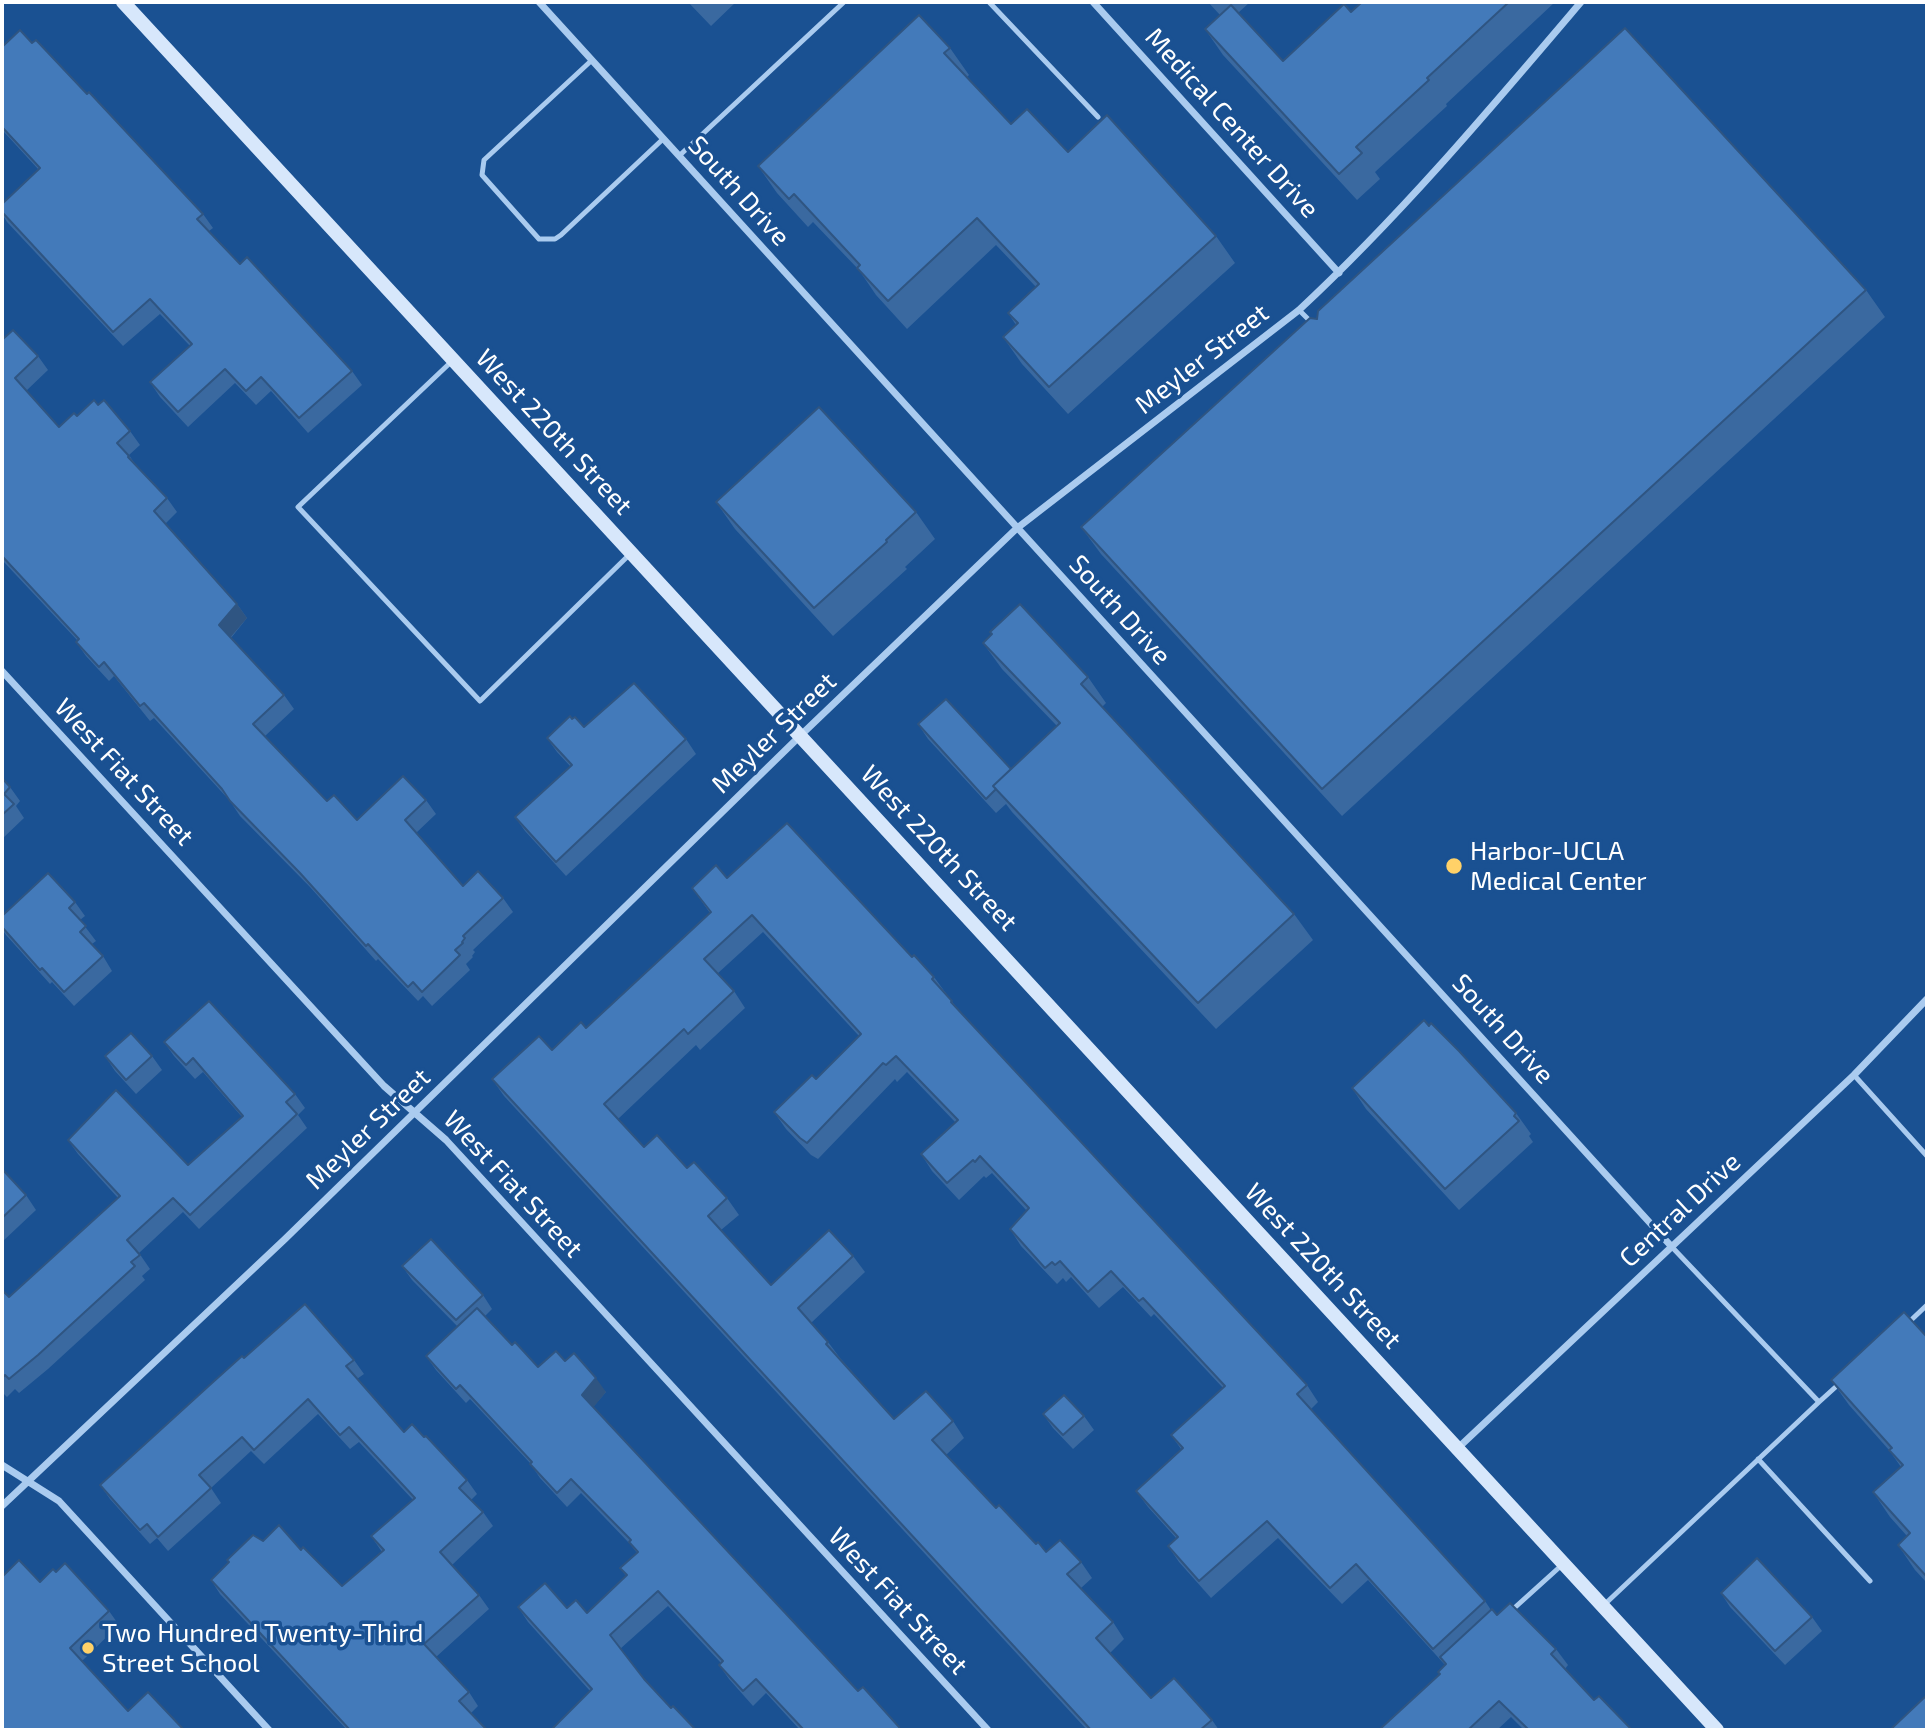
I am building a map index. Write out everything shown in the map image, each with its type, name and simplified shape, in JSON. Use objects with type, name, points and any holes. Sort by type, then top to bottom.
[{"type":"street","name":"West 220th Street","points":[[123,2],[1717,1730]]},
{"type":"street","name":"South Drive","points":[[538,2],[1671,1246]]},
{"type":"street","name":"Medical Center Drive","points":[[1093,2],[1339,273]]},
{"type":"street","name":"Meyler Street","points":[[2,1506],[295,1230],[801,735],[1016,529],[1299,310],[1339,273],[1476,126],[1581,2]]},
{"type":"street","name":"West Fiat Street","points":[[2,671],[384,1086],[446,1140],[988,1730]]},
{"type":"street","name":"Central Drive","points":[[1457,1448],[1854,1075],[1927,999]]},
{"type":"street","points":[[2,1465],[59,1501],[269,1730]]},
{"type":"lane","points":[[679,156],[844,2]]},
{"type":"lane","points":[[989,2],[1098,117]]},
{"type":"lane","points":[[592,60],[484,160],[482,175],[539,239],[555,239],[561,235],[663,139]]},
{"type":"lane","points":[[1299,310],[1316,326]]},
{"type":"lane","points":[[453,360],[298,507],[480,701],[631,552]]},
{"type":"lane","points":[[1854,1075],[1927,1156]]},
{"type":"lane","points":[[1671,1246],[1819,1402]]},
{"type":"lane","points":[[1898,1331],[1927,1305]]},
{"type":"lane","points":[[1602,1606],[1849,1375]]},
{"type":"lane","points":[[1758,1459],[1870,1581]]},
{"type":"lane","points":[[1501,1620],[1563,1564]]},
{"type":"building","points":[[1362,2],[1509,2],[1356,147],[1362,153],[1339,174],[1205,29],[1231,5],[1283,61],[1344,4],[1351,12]]},
{"type":"building","points":[[919,15],[950,48],[944,53],[1011,124],[1027,109],[1068,152],[1107,115],[1216,236],[1049,387],[1003,337],[1018,323],[1008,313],[1039,284],[977,218],[888,301],[857,268],[860,265],[794,194],[789,199],[758,166]]},
{"type":"building","points":[[1625,28],[1866,290],[1322,789],[1081,527],[1310,318],[1317,319],[1318,311]]},
{"type":"building","points":[[20,30],[32,43],[36,40],[87,94],[89,92],[203,214],[197,219],[240,264],[247,257],[352,371],[299,418],[261,377],[246,391],[225,369],[178,412],[150,382],[192,344],[150,299],[113,332],[2,212],[2,204],[40,168],[2,127],[2,47]]},
{"type":"building","points":[[13,330],[38,356],[15,378],[59,427],[74,413],[77,416],[94,400],[98,405],[104,400],[130,431],[117,443],[167,498],[154,511],[237,604],[219,625],[284,695],[253,724],[327,801],[334,795],[357,820],[403,776],[426,800],[405,820],[463,886],[478,871],[503,898],[463,936],[463,943],[455,950],[460,955],[422,992],[413,982],[408,987],[368,944],[366,946],[230,801],[144,703],[140,706],[104,662],[99,667],[76,642],[79,639],[2,556],[2,338]]},
{"type":"building","points":[[819,407],[916,512],[814,608],[716,502]]},
{"type":"building","points":[[1020,604],[1088,677],[1081,684],[1294,914],[1198,1003],[993,786],[1060,723],[983,643],[992,634],[990,632]]},
{"type":"building","points":[[634,683],[686,739],[556,862],[515,817],[572,765],[547,738],[570,716],[572,719],[575,717],[584,727]]},
{"type":"building","points":[[946,699],[1011,769],[993,786],[996,789],[986,799],[918,724]]},
{"type":"building","points":[[2,778],[10,787],[4,794],[14,804],[2,815]]},
{"type":"building","points":[[787,823],[912,957],[914,955],[934,977],[932,979],[951,1002],[1307,1385],[1297,1394],[1485,1601],[1433,1649],[1356,1564],[1330,1588],[1267,1521],[1199,1581],[1168,1546],[1178,1537],[1136,1491],[1183,1448],[1171,1435],[1225,1386],[1143,1298],[1139,1301],[1111,1271],[1088,1292],[1060,1261],[1055,1265],[1052,1262],[1045,1268],[1010,1229],[1029,1208],[980,1156],[947,1183],[921,1154],[958,1120],[896,1056],[886,1065],[883,1063],[807,1143],[800,1138],[774,1112],[812,1075],[816,1079],[861,1034],[752,915],[704,959],[734,991],[688,1034],[684,1029],[604,1104],[644,1147],[657,1135],[687,1168],[694,1162],[727,1198],[708,1216],[771,1285],[829,1230],[853,1256],[798,1308],[828,1342],[826,1344],[894,1419],[926,1391],[953,1421],[932,1440],[996,1508],[999,1505],[1036,1544],[1038,1542],[1046,1552],[1060,1540],[1081,1562],[1067,1574],[1113,1622],[1096,1638],[1151,1698],[1174,1678],[1212,1720],[1200,1730],[1091,1730],[492,1079],[539,1036],[552,1050],[581,1022],[586,1028],[711,912],[692,888],[716,865],[727,878]]},
{"type":"building","points":[[48,873],[75,902],[69,908],[86,926],[80,932],[103,956],[64,992],[42,968],[40,970],[2,927],[2,916]]},
{"type":"building","points":[[209,1001],[295,1094],[286,1102],[297,1114],[190,1215],[173,1198],[127,1240],[140,1255],[131,1262],[135,1266],[38,1355],[9,1379],[5,1375],[2,1378],[2,1290],[9,1297],[120,1196],[68,1140],[116,1090],[188,1165],[243,1116],[193,1058],[186,1065],[164,1042]]},
{"type":"building","points":[[1424,1020],[1429,1026],[1431,1023],[1459,1051],[1516,1113],[1514,1116],[1519,1121],[1445,1189],[1352,1088]]},
{"type":"building","points":[[131,1033],[152,1056],[126,1080],[105,1056]]},
{"type":"building","points":[[2,1169],[26,1195],[2,1218]]},
{"type":"building","points":[[431,1239],[483,1295],[456,1320],[402,1266]]},
{"type":"building","points":[[305,1304],[354,1360],[346,1366],[404,1432],[412,1424],[426,1436],[467,1480],[459,1488],[483,1512],[440,1552],[479,1595],[424,1644],[469,1692],[459,1701],[487,1730],[350,1730],[211,1580],[253,1535],[263,1541],[279,1525],[301,1550],[303,1547],[342,1586],[384,1550],[371,1536],[415,1498],[349,1427],[340,1435],[308,1399],[254,1450],[242,1437],[199,1475],[211,1488],[158,1537],[147,1524],[140,1530],[100,1485],[242,1356],[244,1358]]},
{"type":"building","points":[[477,1308],[512,1345],[515,1342],[538,1367],[556,1351],[565,1361],[574,1353],[596,1378],[582,1395],[858,1691],[863,1687],[900,1730],[804,1730],[756,1679],[743,1691],[719,1665],[723,1661],[658,1591],[610,1635],[644,1679],[696,1730],[551,1730],[592,1689],[518,1607],[545,1583],[567,1608],[576,1600],[587,1613],[627,1575],[620,1568],[638,1552],[629,1542],[631,1540],[571,1479],[557,1493],[530,1464],[532,1462],[460,1385],[456,1389],[426,1356]]},
{"type":"building","points":[[1904,1312],[1927,1337],[1927,1577],[1898,1545],[1910,1533],[1873,1492],[1903,1465],[1889,1450],[1892,1448],[1831,1380]]},
{"type":"building","points":[[1064,1395],[1084,1416],[1063,1435],[1043,1414]]},
{"type":"building","points":[[1757,1558],[1812,1617],[1775,1651],[1721,1593]]},
{"type":"building","points":[[19,1560],[40,1582],[53,1569],[56,1572],[65,1563],[109,1611],[70,1648],[128,1711],[148,1692],[184,1730],[2,1730],[2,1577]]},
{"type":"building","points":[[1510,1603],[1556,1649],[1551,1654],[1594,1700],[1599,1696],[1632,1730],[1529,1730],[1499,1701],[1468,1730],[1379,1730],[1440,1674],[1438,1672],[1446,1664],[1440,1657],[1492,1609],[1497,1615]]},
{"type":"building","points":[[1927,1695],[1927,1730],[1890,1730]]},
{"type":"place","name":"Harbor-UCLA Medical Center","points":[[1454,866]]},
{"type":"place","name":"Two Hundred Twenty-Third Street School","points":[[88,1648]]}]
